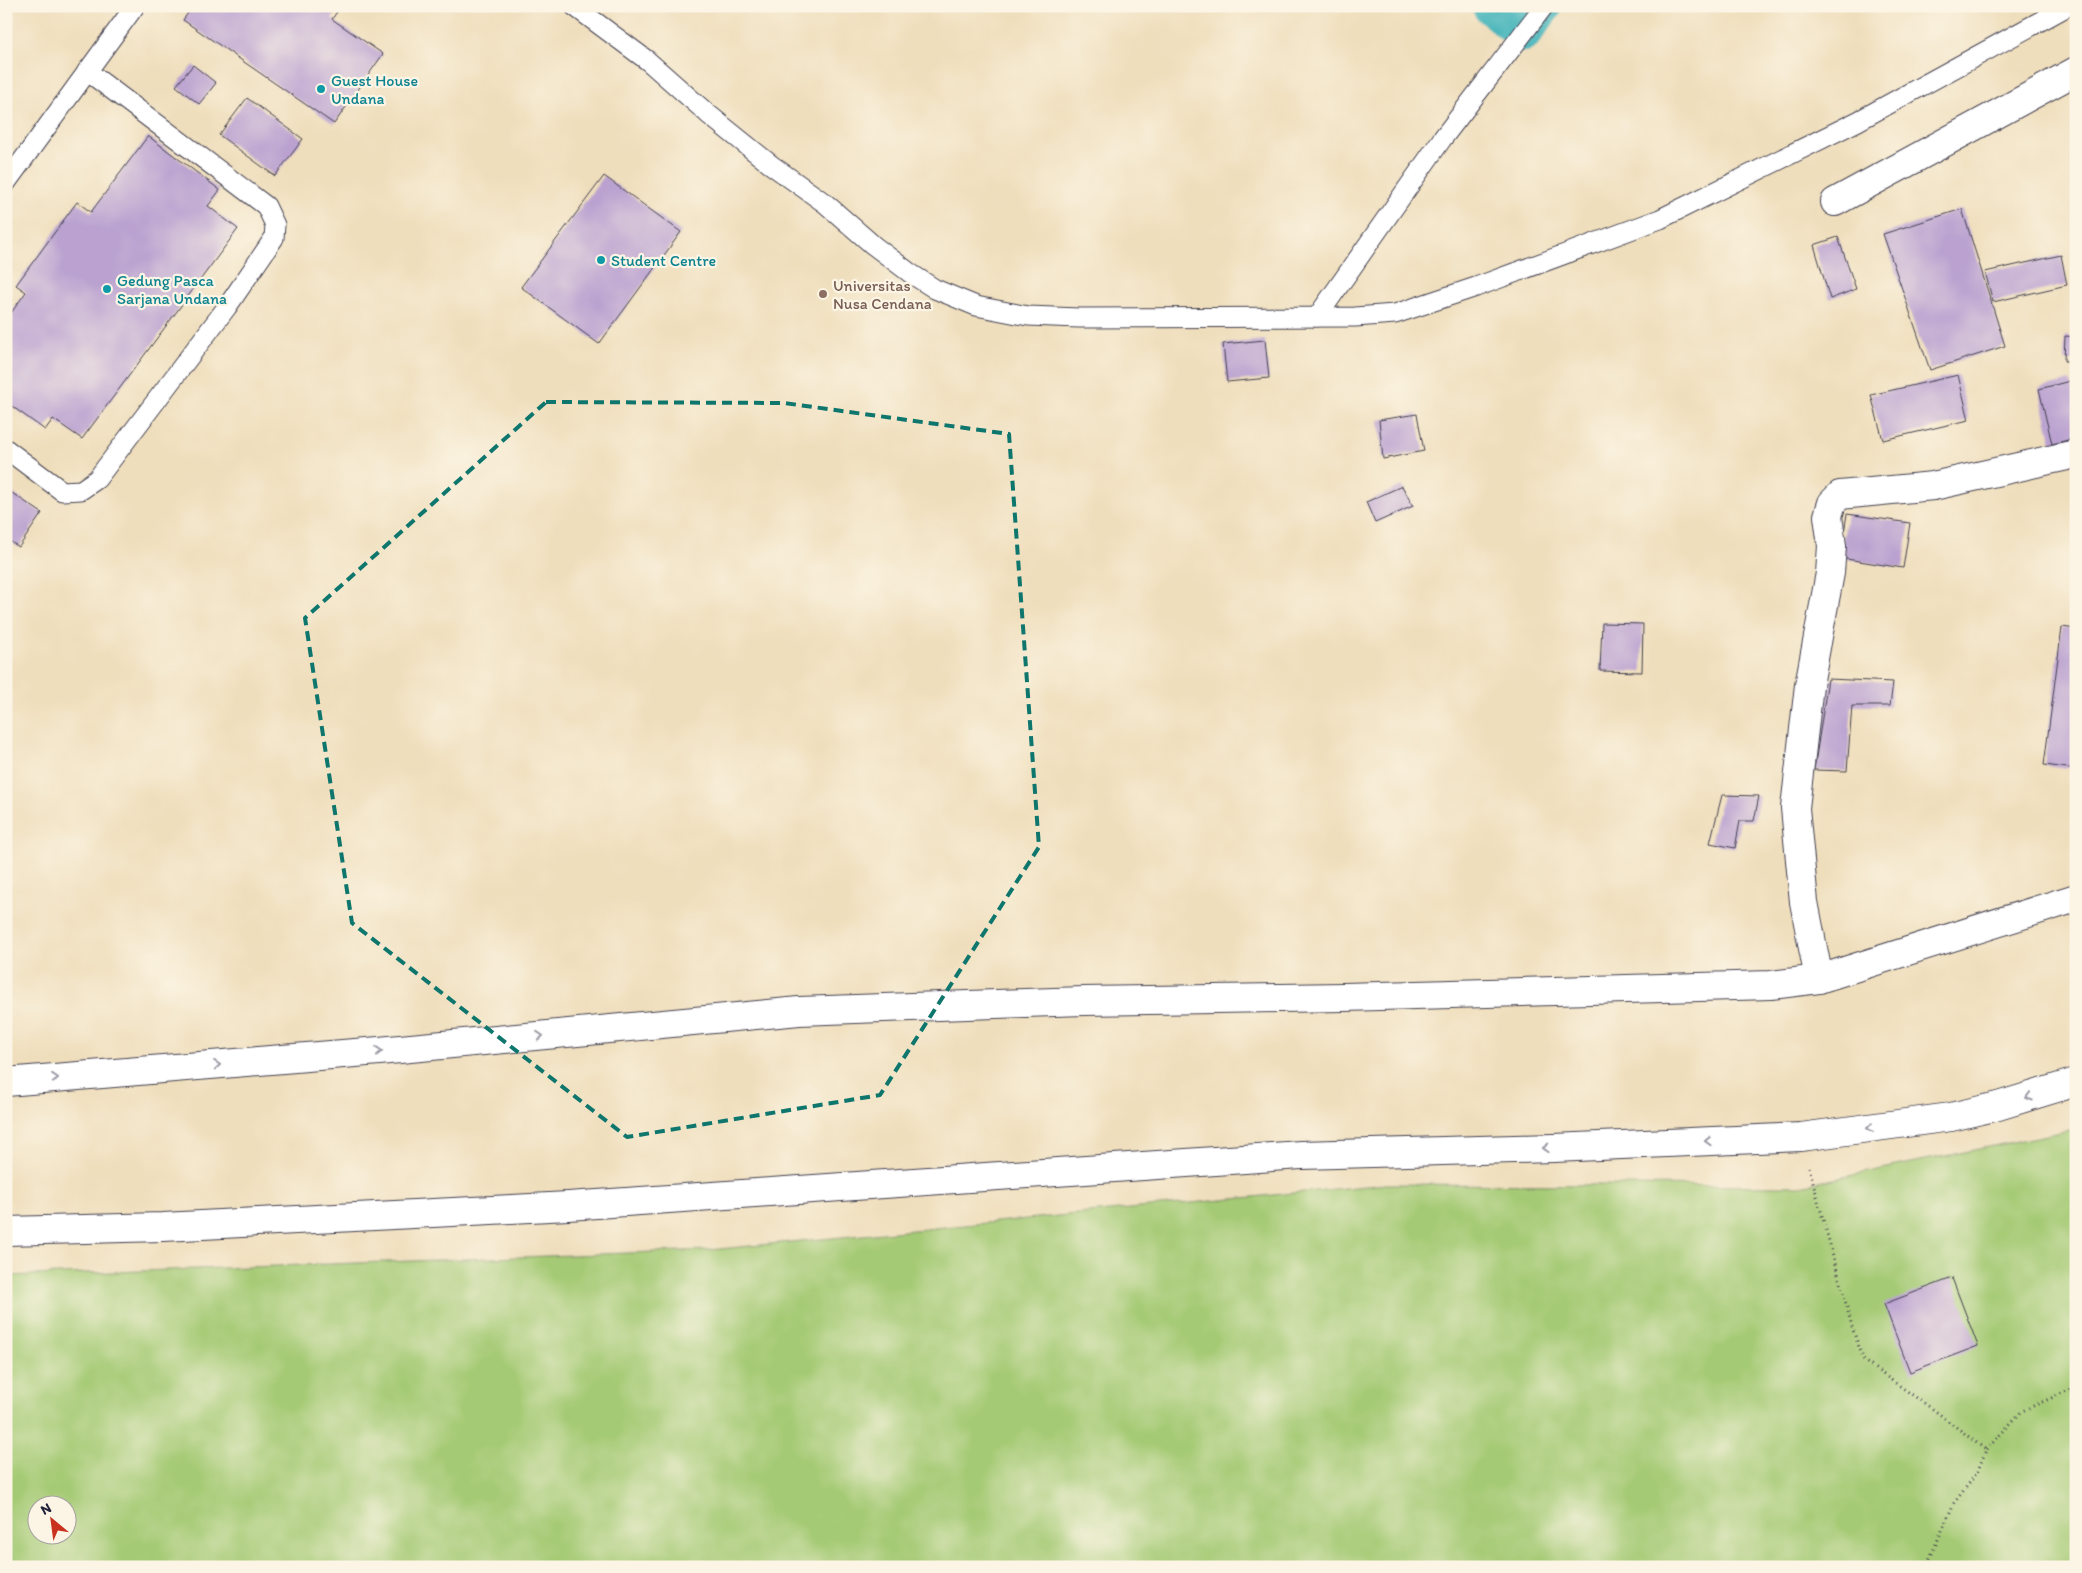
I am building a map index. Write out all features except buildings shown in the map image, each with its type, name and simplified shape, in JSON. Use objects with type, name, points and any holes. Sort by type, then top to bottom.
[{"type":"main road","points":[[1835,202],[2076,71]]},
{"type":"main road","points":[[1819,979],[1804,902],[1795,808],[1809,685],[1830,574],[1832,546],[1828,516],[1832,503],[1840,496],[1933,486],[2076,454]]},
{"type":"main road","points":[[6,1082],[379,1051],[799,1011],[1084,1000],[1344,996],[1626,988],[1711,988],[1771,985],[1819,979],[2076,898]]},
{"type":"main road","points":[[6,1231],[163,1226],[568,1206],[1301,1155],[1554,1148],[1801,1138],[1951,1117],[1998,1106],[2076,1082]]},
{"type":"lane","points":[[6,183],[135,6]]},
{"type":"lane","points":[[574,6],[648,61],[708,114],[770,164],[826,204],[903,268],[935,289],[976,306],[1028,316],[1079,318],[1356,318],[1395,314],[1476,287],[1660,219],[1858,121],[2068,6]]},
{"type":"lane","points":[[1317,317],[1442,139],[1544,6]]},
{"type":"lane","points":[[6,449],[62,491],[81,490],[97,479],[227,307],[274,238],[275,225],[266,206],[87,71]]},
{"type":"path","points":[[1801,1138],[1853,1330],[1864,1361],[1934,1410],[1986,1450]]},
{"type":"path","points":[[1926,1567],[1954,1503],[1977,1474],[1986,1450],[2022,1412],[2076,1387]]},
{"type":"highlighted area","points":[[546,402],[784,403],[1009,434],[1039,847],[880,1095],[627,1137],[352,923],[305,618]]},
{"type":"green space","points":[[2076,1127],[2076,1567],[6,1567],[6,1276],[709,1250],[1386,1184],[1800,1186],[2071,1130]]},
{"type":"waterway","points":[[1491,6],[1523,33],[1543,6]]},
{"type":"place","name":"Guest House Undana","points":[[321,89]]},
{"type":"place","name":"Student Centre","points":[[601,260]]},
{"type":"place","name":"Gedung Pasca Sarjana Undana","points":[[107,289]]},
{"type":"place","name":"Universitas Nusa Cendana","points":[[823,294]]}]
